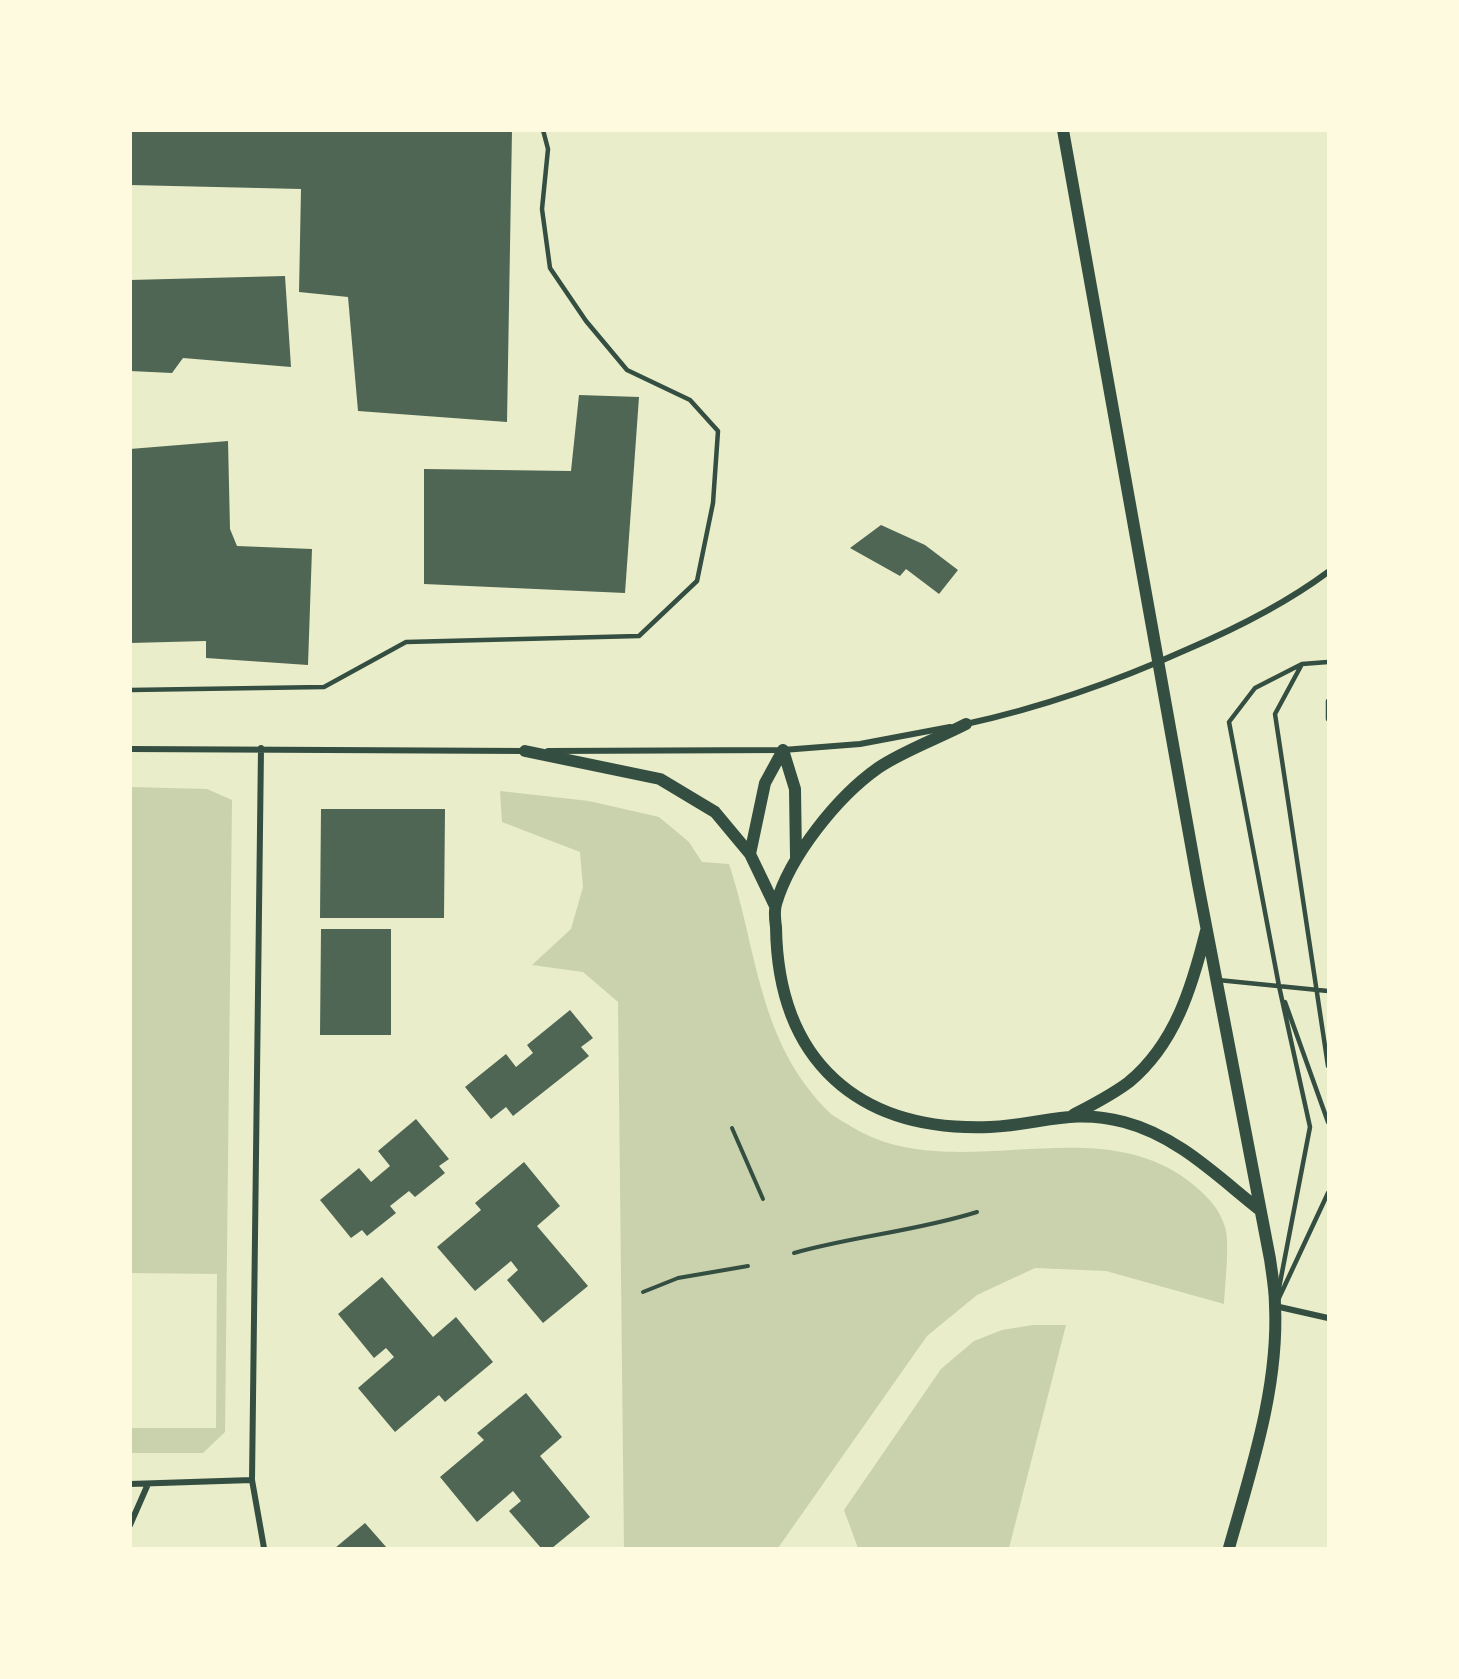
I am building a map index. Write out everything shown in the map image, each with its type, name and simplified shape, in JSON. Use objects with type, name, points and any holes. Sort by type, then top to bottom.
[{"type":"main road","points":[[1066,134],[1206,927],[1270,1259],[1275,1305],[1272,1373],[1255,1456],[1229,1548]]},
{"type":"main road","points":[[775,906],[796,857],[834,809],[879,768],[966,724]]},
{"type":"main road","points":[[783,750],[795,789],[796,857]]},
{"type":"main road","points":[[750,854],[765,783],[783,750]]},
{"type":"main road","points":[[525,751],[660,779],[715,812],[750,854],[775,906],[778,969],[785,998],[811,1054],[829,1077],[862,1101],[927,1125],[990,1127],[1073,1115],[1126,1122],[1151,1132],[1214,1171],[1260,1210]]},
{"type":"main road","points":[[1073,1115],[1129,1082],[1146,1066],[1162,1045],[1179,1016],[1193,983],[1206,927]]},
{"type":"street","points":[[130,749],[783,750],[860,744],[966,724],[1059,701],[1143,670],[1230,631],[1329,572]]},
{"type":"street","points":[[261,748],[252,1480],[264,1548]]},
{"type":"street","points":[[1275,1305],[1329,1318]]},
{"type":"street","points":[[130,1484],[252,1480]]},
{"type":"street","points":[[130,1525],[148,1484]]},
{"type":"lane","points":[[130,690],[324,687],[406,642],[639,636],[697,581],[713,503],[718,431],[690,400],[627,370],[586,321],[550,268],[542,209],[548,148],[543,130]]},
{"type":"lane","points":[[1275,1305],[1310,1127],[1279,986],[1229,723],[1255,688],[1302,664],[1329,662]]},
{"type":"lane","points":[[1302,664],[1275,714],[1329,1066]]},
{"type":"lane","points":[[1329,701],[1326,706],[1329,719]]},
{"type":"lane","points":[[1218,980],[1329,991]]},
{"type":"lane","points":[[1279,986],[1329,1122]]},
{"type":"lane","points":[[1275,1305],[1327,1203],[1329,1193]]},
{"type":"path","points":[[732,1128],[763,1199]]},
{"type":"path","points":[[794,1253],[822,1245],[901,1232],[977,1212]]},
{"type":"path","points":[[643,1292],[678,1278],[748,1266]]},
{"type":"green space","points":[[131,787],[207,789],[232,800],[225,1432],[203,1453],[131,1453],[131,1428],[216,1428],[217,1274],[131,1273]]},
{"type":"green space","points":[[500,791],[589,801],[659,817],[689,842],[702,862],[729,864],[763,995],[788,1056],[806,1085],[829,1112],[852,1127],[892,1144],[936,1151],[981,1152],[1072,1148],[1116,1151],[1158,1163],[1196,1187],[1214,1205],[1225,1227],[1227,1253],[1224,1304],[1106,1271],[1035,1268],[977,1295],[927,1336],[778,1548],[624,1548],[618,1002],[583,972],[532,965],[571,929],[583,887],[580,852],[502,822]]},
{"type":"green space","points":[[1033,1325],[1066,1325],[1009,1548],[858,1548],[844,1510],[941,1369],[974,1341],[1002,1330]]},
{"type":"building","points":[[130,130],[512,130],[507,422],[358,411],[348,297],[299,292],[301,189],[130,185]]},
{"type":"building","points":[[285,276],[291,367],[183,358],[172,373],[130,371],[130,280]]},
{"type":"building","points":[[579,395],[639,397],[625,593],[424,584],[424,469],[571,471]]},
{"type":"building","points":[[228,441],[230,529],[237,546],[312,549],[308,665],[206,658],[206,641],[130,643],[130,449]]},
{"type":"building","points":[[881,525],[925,545],[958,570],[939,594],[906,569],[900,576],[850,548]]},
{"type":"building","points":[[321,809],[445,809],[444,918],[320,918]]},
{"type":"building","points":[[321,929],[391,929],[391,1035],[320,1035]]},
{"type":"building","points":[[570,1010],[593,1038],[581,1047],[589,1056],[513,1116],[506,1107],[491,1119],[465,1087],[506,1054],[516,1067],[533,1053],[527,1045]]},
{"type":"building","points":[[416,1119],[449,1159],[439,1166],[445,1173],[415,1197],[409,1191],[390,1206],[396,1213],[367,1236],[362,1230],[351,1238],[320,1200],[359,1168],[371,1182],[390,1166],[378,1151]]},
{"type":"building","points":[[524,1162],[560,1206],[537,1226],[588,1286],[543,1323],[507,1280],[518,1270],[511,1261],[475,1291],[437,1247],[481,1210],[475,1203]]},
{"type":"building","points":[[382,1277],[433,1337],[456,1317],[493,1362],[445,1402],[439,1395],[395,1432],[358,1388],[394,1357],[386,1348],[374,1358],[338,1314]]},
{"type":"building","points":[[526,1393],[562,1437],[540,1456],[590,1517],[552,1548],[541,1548],[509,1511],[521,1501],[513,1491],[477,1522],[440,1477],[484,1440],[477,1433]]},
{"type":"building","points":[[365,1523],[387,1548],[335,1548]]}]
